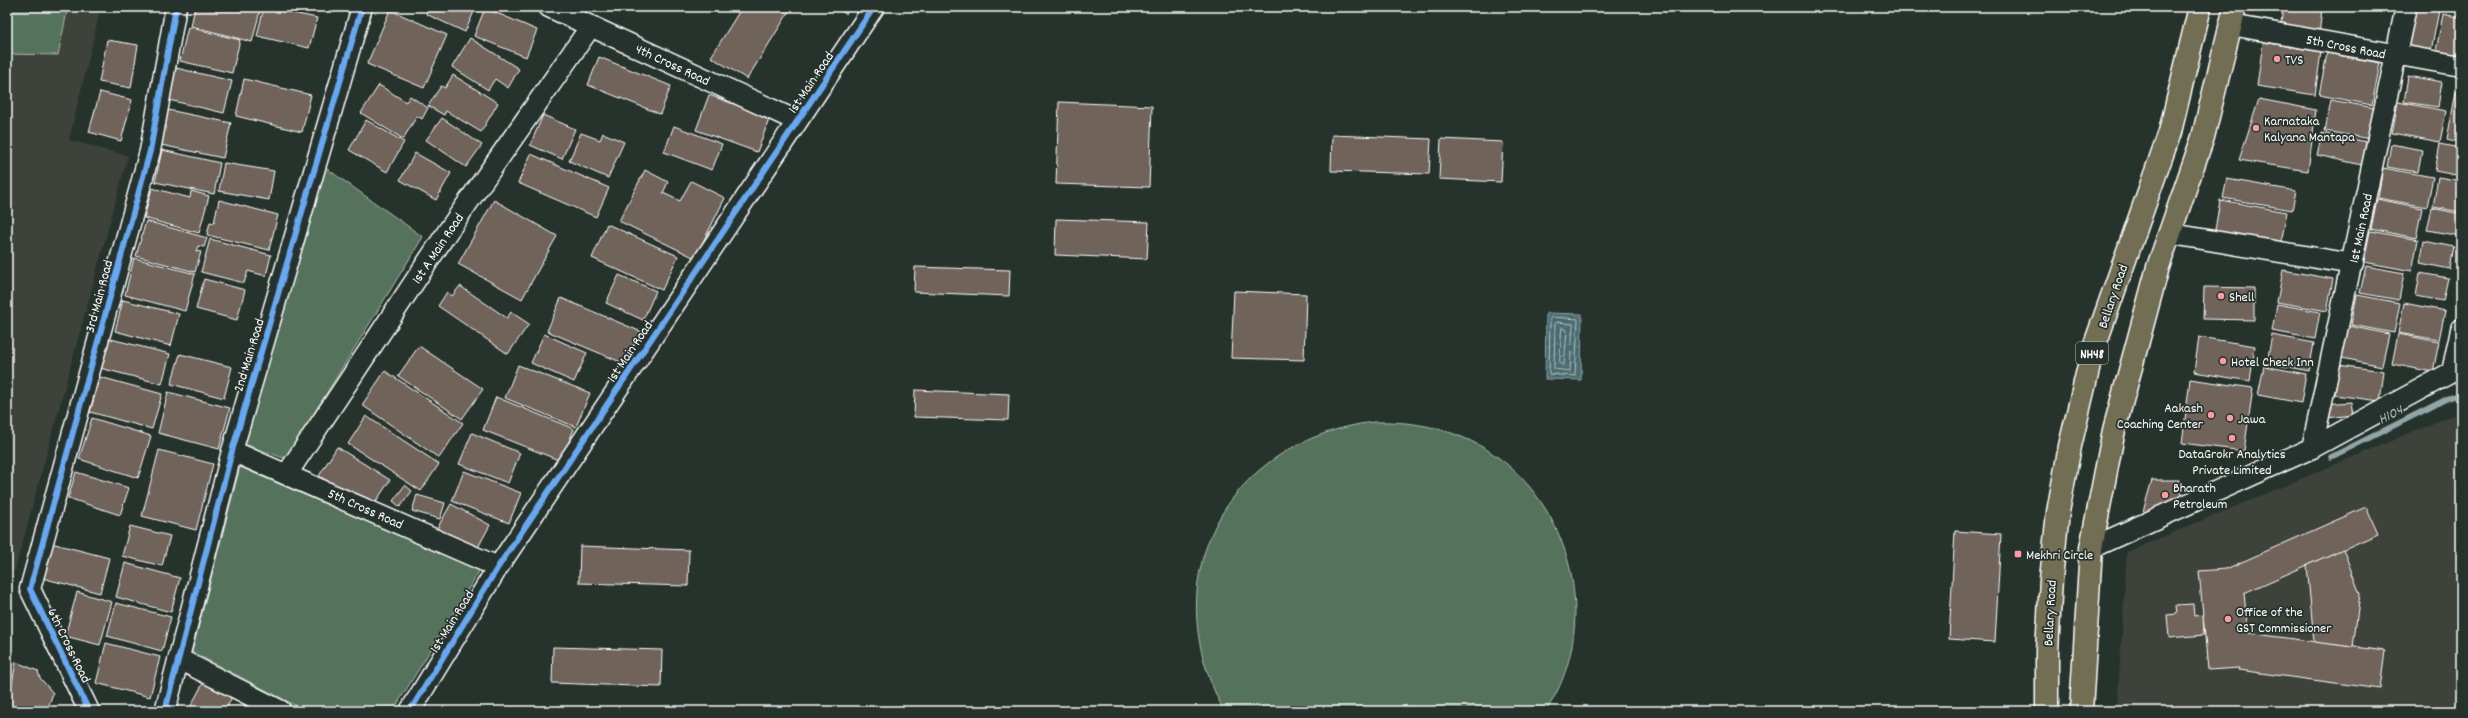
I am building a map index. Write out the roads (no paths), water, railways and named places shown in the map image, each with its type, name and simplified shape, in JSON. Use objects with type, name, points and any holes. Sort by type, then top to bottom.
[{"type":"highway","name":"Bellary Road","points":[[2047,711],[2047,651],[2051,579],[2058,512],[2070,446],[2092,353],[2170,132],[2200,7]]},
{"type":"highway","points":[[2081,711],[2091,548],[2114,430],[2158,267],[2172,234],[2203,137],[2233,16]]},
{"type":"street","name":"3rd Main Road","points":[[30,590],[150,151],[176,7]]},
{"type":"street","name":"2nd Main Road","points":[[165,711],[232,451],[362,7]]},
{"type":"street","name":"4th Cross Road","points":[[549,7],[797,121]]},
{"type":"street","name":"1st Main Road","points":[[410,711],[498,567],[874,7]]},
{"type":"street","name":"1st Main Road","points":[[2312,448],[2406,7]]},
{"type":"street","name":"5th Cross Road","points":[[2233,16],[2396,56],[2461,66]]},
{"type":"street","name":"1st A Main Road","points":[[287,474],[448,231],[592,26]]},
{"type":"street","points":[[2172,234],[2352,264]]},
{"type":"street","points":[[2091,548],[2312,448],[2452,372],[2461,329]]},
{"type":"street","name":"5th Cross Road","points":[[232,451],[498,567]]},
{"type":"street","name":"6th Cross Road","points":[[30,590],[89,711]]},
{"type":"street","points":[[179,659],[280,711]]},
{"type":"water","points":[[1546,313],[1582,314],[1581,380],[1545,379]]},
{"type":"waterway","name":"H104","points":[[2331,457],[2449,398],[2461,394]]},
{"type":"place","name":"TVS","points":[[2277,59]]},
{"type":"place","name":"Karnataka Kalyana Mantapa","points":[[2256,128]]},
{"type":"place","name":"Shell","points":[[2221,296]]},
{"type":"place","name":"Hotel Check Inn","points":[[2223,361]]},
{"type":"place","name":"Aakash Coaching Center","points":[[2211,415]]},
{"type":"place","name":"Jawa","points":[[2230,418]]},
{"type":"place","name":"DataGrokr Analytics Private Limited","points":[[2232,438]]},
{"type":"place","name":"Bharath Petroleum","points":[[2165,495]]},
{"type":"place","name":"Mekhri Circle","points":[[2018,554]]},
{"type":"place","name":"Office of the GST Commissioner","points":[[2228,619]]}]
